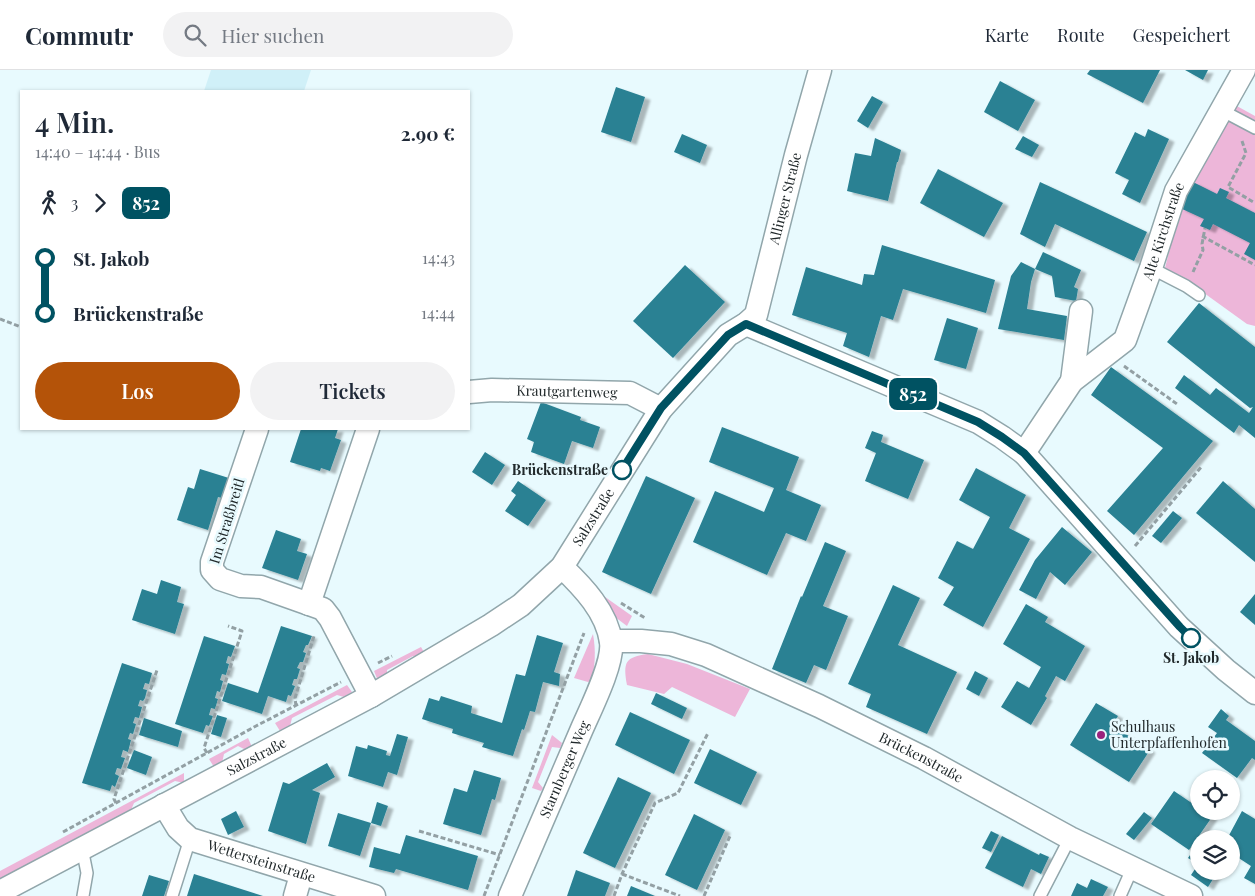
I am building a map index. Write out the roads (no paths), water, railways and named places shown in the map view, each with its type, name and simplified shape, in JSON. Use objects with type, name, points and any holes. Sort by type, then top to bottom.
[{"type":"street","name":"Allinger Straße","points":[[746,324],[756,314],[820,70]]},
{"type":"street","name":"Alte Kirchstraße","points":[[1024,453],[1072,381],[1125,340],[1176,191],[1230,115],[1244,70]]},
{"type":"street","name":"Alte Kirchstraße","points":[[1072,381],[1081,310]]},
{"type":"street","name":"Salzstraße","points":[[0,892],[371,696],[491,625],[521,605],[562,567],[661,408],[728,335],[746,324]]},
{"type":"street","points":[[746,324],[978,422],[1002,437],[1024,453],[1180,627],[1226,670],[1255,693]]},
{"type":"street","name":"Krautgartenweg","points":[[470,392],[492,390],[630,392],[661,408]]},
{"type":"street","name":"Im Straßbreitl","points":[[257,430],[212,562],[212,570],[220,579],[234,584],[261,587],[323,609],[330,618],[371,696]]},
{"type":"street","points":[[309,604],[368,430]]},
{"type":"street","points":[[562,567],[581,586],[601,614],[611,641]]},
{"type":"street","name":"Brückenstraße","points":[[611,641],[671,644],[706,655],[819,706],[924,758],[1070,838],[1191,896]]},
{"type":"street","name":"Starnberger Weg","points":[[510,896],[598,690],[612,653],[611,641]]},
{"type":"street","name":"Wettersteinstraße","points":[[164,805],[178,828],[190,839],[374,896]]},
{"type":"street","points":[[295,896],[302,874]]},
{"type":"lane","points":[[1230,115],[1255,128]]},
{"type":"lane","points":[[1151,268],[1199,295]]},
{"type":"lane","points":[[1040,896],[1070,838]]},
{"type":"lane","points":[[172,896],[190,839]]},
{"type":"lane","points":[[82,848],[87,873],[83,896]]},
{"type":"lane","points":[[1120,896],[1132,869]]},
{"type":"place","name":"Brückenstraße","points":[[622,470]]},
{"type":"place","name":"St. Jakob","points":[[1191,638]]},
{"type":"place","name":"Schulhaus Unterpfaffenhofen","points":[[1101,735]]}]
